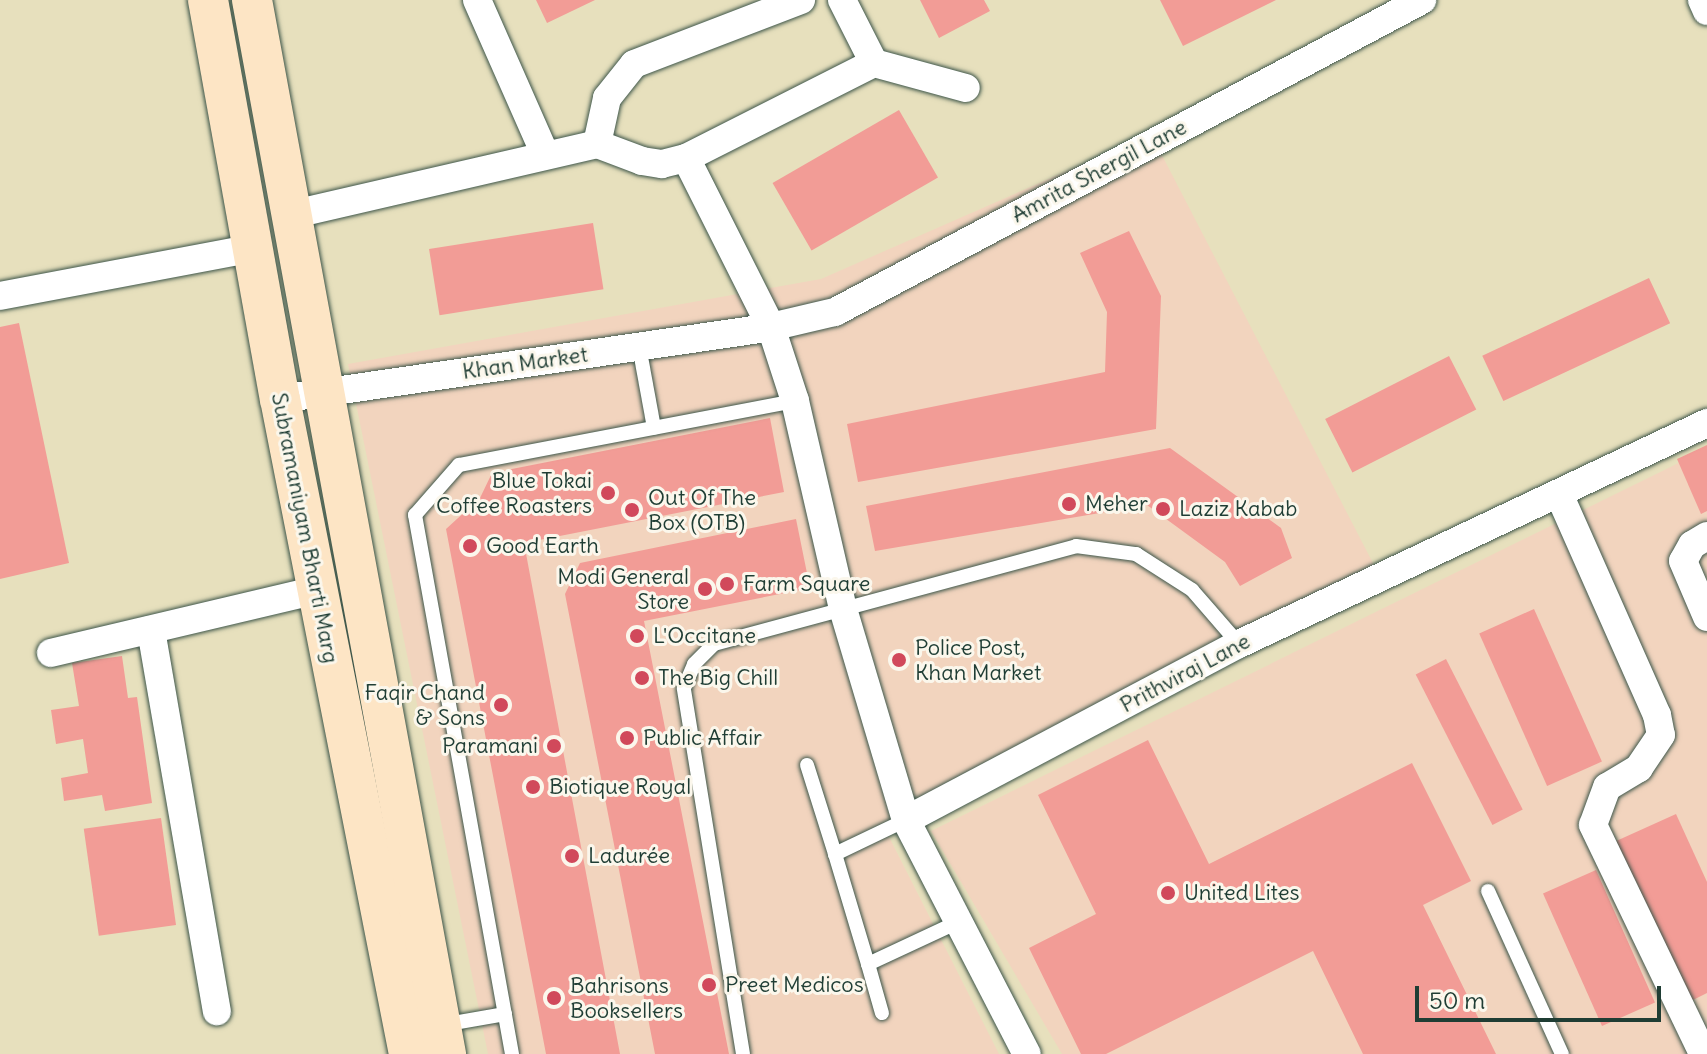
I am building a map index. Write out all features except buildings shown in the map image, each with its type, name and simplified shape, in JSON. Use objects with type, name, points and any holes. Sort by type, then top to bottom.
[{"type":"main road","name":"Subramaniyam Bharti Marg","points":[[208,0],[317,590],[424,1037]]},
{"type":"main road","name":"Subramaniyam Bharti Marg","points":[[252,0],[321,392],[424,1037]]},
{"type":"street","points":[[477,0],[544,152]]},
{"type":"street","points":[[597,144],[607,98],[634,64],[801,0]]},
{"type":"street","points":[[842,0],[874,63]]},
{"type":"street","name":"Amrita Shergil Lane","points":[[771,327],[835,312],[1422,0]]},
{"type":"street","points":[[1702,0],[1707,11]]},
{"type":"street","points":[[290,215],[544,152],[597,144],[642,161],[662,164],[686,158],[874,63],[966,88]]},
{"type":"street","points":[[686,158],[771,327],[795,401],[843,609],[906,820],[1021,1052]]},
{"type":"street","points":[[0,296],[253,248]]},
{"type":"street","name":"Khan Market","points":[[280,399],[771,327]]},
{"type":"street","name":"Prithviraj Lane","points":[[906,820],[1239,644],[1707,423]]},
{"type":"street","points":[[1559,494],[1657,715],[1661,735],[1639,768],[1607,787],[1593,825],[1703,1054]]},
{"type":"street","points":[[1707,536],[1692,545],[1683,561],[1707,617]]},
{"type":"street","points":[[51,653],[317,590]]},
{"type":"street","points":[[151,630],[217,1011]]},
{"type":"lane","points":[[639,346],[654,428]]},
{"type":"lane","points":[[512,1054],[415,515],[459,465],[795,401]]},
{"type":"lane","points":[[743,1054],[685,680],[714,644],[1076,546],[1136,554],[1192,590],[1239,644]]},
{"type":"lane","points":[[807,765],[882,1013]]},
{"type":"lane","points":[[835,854],[906,820]]},
{"type":"lane","points":[[1488,891],[1562,1054]]},
{"type":"lane","points":[[868,964],[958,922]]},
{"type":"lane","points":[[424,1037],[505,1014]]},
{"type":"shaded area","points":[[1151,134],[1376,569],[883,825],[999,1054],[488,1054],[348,364],[821,279]]},
{"type":"shaded area","points":[[1707,449],[1707,1054],[1062,1054],[931,831]]},
{"type":"place","name":"Blue Tokai Coffee Roasters","points":[[608,493]]},
{"type":"place","name":"Meher","points":[[1069,504]]},
{"type":"place","name":"Laziz Kabab","points":[[1163,509]]},
{"type":"place","name":"Out Of The Box (OTB)","points":[[632,510]]},
{"type":"place","name":"Good Earth","points":[[470,546]]},
{"type":"place","name":"Farm Square","points":[[727,584]]},
{"type":"place","name":"Modi General Store","points":[[705,589]]},
{"type":"place","name":"L'Occitane","points":[[637,636]]},
{"type":"place","name":"Police Post, Khan Market","points":[[899,660]]},
{"type":"place","name":"The Big Chill","points":[[642,678]]},
{"type":"place","name":"Faqir Chand & Sons","points":[[501,705]]},
{"type":"place","name":"Public Affair","points":[[627,738]]},
{"type":"place","name":"Paramani","points":[[554,746]]},
{"type":"place","name":"Biotique Royal","points":[[533,787]]},
{"type":"place","name":"Ladurée","points":[[572,856]]},
{"type":"place","name":"United Lites","points":[[1168,893]]},
{"type":"place","name":"Preet Medicos","points":[[709,985]]},
{"type":"place","name":"Bahrisons Booksellers","points":[[554,998]]}]
